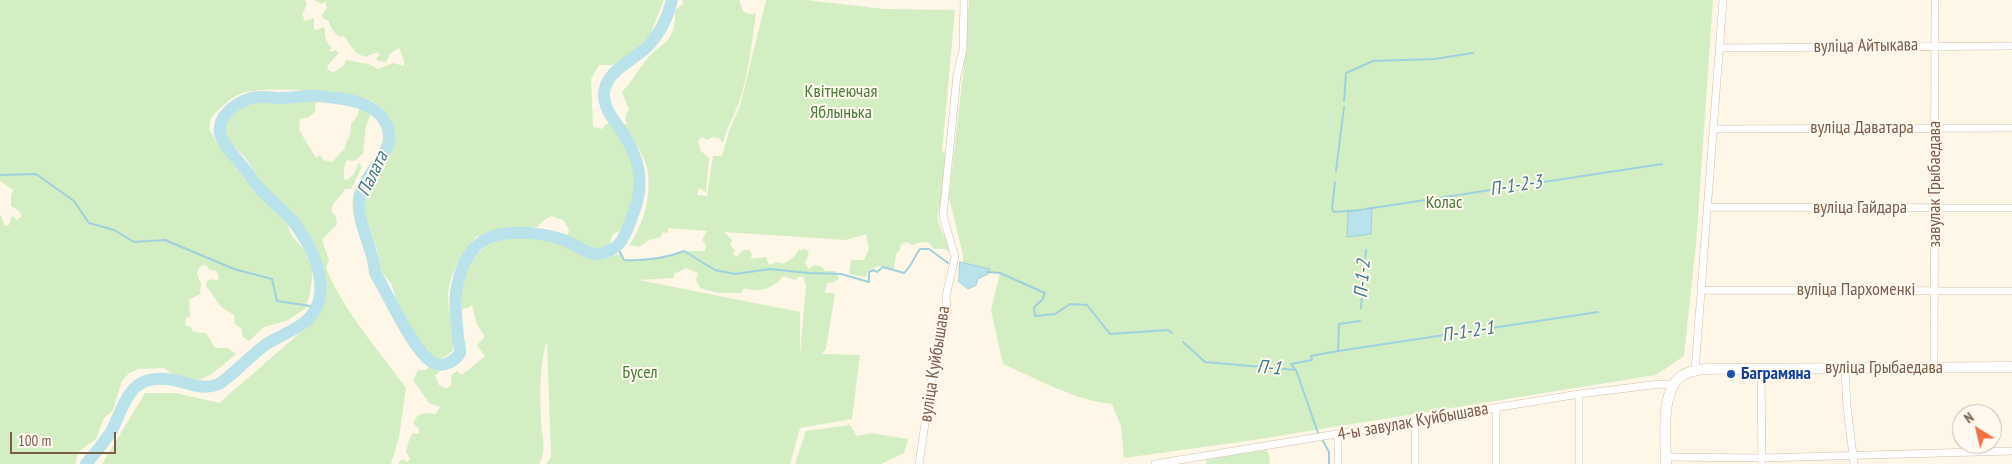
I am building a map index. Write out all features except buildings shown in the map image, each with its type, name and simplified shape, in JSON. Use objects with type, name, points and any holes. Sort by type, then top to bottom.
[{"type":"street","name":"вуліца Куйбышава","points":[[919,464],[931,383],[947,310],[946,296],[954,265],[954,249],[946,230],[943,216],[957,74],[963,50],[964,0]]},
{"type":"street","points":[[1695,371],[1723,0]]},
{"type":"street","name":"завулак Грыбаедава","points":[[1934,0],[1936,128],[1934,368]]},
{"type":"street","name":"вуліца Айтыкава","points":[[1719,48],[2012,46]]},
{"type":"street","name":"вуліца Даватара","points":[[1713,129],[2012,128]]},
{"type":"street","name":"вуліца Гайдара","points":[[1708,207],[2012,208]]},
{"type":"street","name":"вуліца Пархоменкі","points":[[1701,290],[2012,291]]},
{"type":"street","name":"вуліца Грыбаедава","points":[[1672,385],[1678,378],[1695,371],[2012,367]]},
{"type":"street","points":[[1761,369],[1762,461]]},
{"type":"street","points":[[1845,369],[1847,407],[1854,464]]},
{"type":"street","name":"4-ы завулак Куйбышава","points":[[1155,464],[1579,394],[1660,384],[1672,385]]},
{"type":"street","points":[[1672,385],[1667,401],[1666,461],[1762,461],[1853,455],[2012,451]]},
{"type":"street","points":[[1579,394],[1579,464]]},
{"type":"street","points":[[1496,408],[1496,464]]},
{"type":"street","points":[[1415,422],[1415,464]]},
{"type":"street","points":[[1338,434],[1338,464]]},
{"type":"green space","points":[[0,0],[305,0],[307,5],[302,14],[305,21],[314,18],[314,29],[325,28],[326,39],[332,48],[329,50],[331,52],[335,50],[339,53],[327,66],[329,71],[334,72],[344,65],[346,60],[369,64],[378,69],[393,63],[404,66],[404,60],[399,48],[391,53],[386,62],[378,61],[376,58],[380,55],[378,52],[365,57],[356,53],[344,36],[340,37],[336,34],[331,28],[329,21],[324,19],[322,15],[327,8],[325,2],[321,4],[314,0],[664,0],[650,35],[635,50],[612,65],[599,65],[591,79],[593,127],[602,129],[606,124],[613,124],[629,153],[634,173],[633,196],[622,229],[612,235],[610,243],[604,248],[590,248],[567,237],[569,230],[563,220],[551,216],[537,227],[491,231],[483,236],[477,236],[461,256],[451,279],[448,296],[453,350],[445,357],[439,359],[429,354],[420,342],[398,306],[392,285],[380,270],[378,252],[364,208],[367,189],[389,153],[392,143],[393,132],[388,115],[372,101],[345,94],[306,90],[267,90],[240,94],[228,101],[211,118],[209,129],[237,170],[246,177],[254,191],[284,216],[291,234],[303,249],[313,271],[310,294],[305,309],[286,321],[264,327],[249,341],[243,337],[241,328],[235,324],[234,315],[221,307],[206,286],[207,281],[211,279],[217,281],[219,278],[216,271],[210,270],[206,265],[200,266],[197,273],[201,284],[200,294],[189,300],[190,317],[186,318],[185,325],[191,327],[193,332],[206,333],[215,348],[227,348],[236,354],[212,374],[197,381],[173,375],[164,368],[139,369],[129,373],[122,381],[113,410],[104,418],[96,439],[78,452],[74,464],[0,464],[0,214],[5,226],[9,225],[11,217],[17,220],[22,216],[19,211],[11,206],[13,190],[0,181]]},
{"type":"green space","points":[[683,0],[739,0],[743,11],[749,14],[756,13],[746,78],[723,143],[719,138],[713,137],[707,140],[702,137],[698,141],[701,151],[709,158],[706,192],[699,188],[697,195],[707,196],[713,156],[722,156],[729,131],[740,106],[766,0],[806,0],[884,9],[955,10],[942,152],[946,154],[941,209],[939,209],[938,214],[938,219],[950,252],[944,249],[934,249],[929,243],[921,242],[912,245],[907,242],[901,244],[900,250],[896,254],[894,269],[879,266],[868,270],[866,277],[849,274],[851,260],[864,260],[869,249],[866,234],[846,240],[724,232],[732,240],[730,245],[735,251],[733,254],[737,257],[743,250],[749,250],[752,254],[750,259],[766,257],[769,265],[778,262],[783,264],[793,258],[799,250],[806,249],[809,253],[805,263],[809,269],[814,265],[822,267],[825,271],[836,271],[839,279],[832,283],[827,283],[825,293],[835,293],[826,349],[822,354],[860,355],[852,419],[800,428],[790,464],[546,464],[551,457],[547,341],[544,350],[540,399],[544,447],[539,464],[398,464],[402,459],[407,462],[410,459],[406,452],[413,433],[419,434],[419,429],[413,423],[418,415],[426,413],[436,414],[440,407],[429,403],[413,380],[418,370],[426,370],[433,362],[438,362],[441,370],[435,376],[439,385],[446,389],[451,385],[452,374],[457,371],[462,375],[485,356],[477,345],[485,337],[477,324],[472,305],[462,309],[462,289],[466,271],[474,258],[485,247],[499,240],[516,237],[534,237],[553,240],[595,259],[621,253],[624,260],[646,261],[668,257],[684,251],[705,251],[706,245],[702,240],[707,231],[669,228],[667,233],[662,232],[661,237],[649,240],[639,247],[629,245],[639,228],[646,209],[648,178],[643,156],[622,125],[627,124],[625,118],[629,109],[622,92],[649,56],[670,37],[675,22],[675,10],[683,4]],"holes":[[[686,268],[698,273],[696,280],[700,288],[718,293],[741,293],[744,288],[765,289],[775,284],[783,276],[795,280],[800,276],[804,278],[806,287],[800,354],[800,312],[639,280],[674,278],[674,274]]]},
{"type":"green space","name":"Колас","points":[[969,0],[1713,0],[1696,244],[1684,356],[1656,375],[1247,441],[1124,458],[1121,426],[1112,404],[1070,394],[1003,364],[991,310],[1000,273],[963,271],[963,255],[949,197],[964,65]]},
{"type":"green space","points":[[267,101],[283,103],[316,101],[315,112],[309,117],[300,119],[299,130],[316,158],[320,155],[324,160],[331,162],[345,149],[351,132],[351,124],[358,115],[359,108],[372,111],[366,126],[363,154],[354,161],[347,160],[344,167],[344,179],[347,180],[354,174],[359,162],[362,167],[351,189],[345,189],[333,205],[332,212],[336,216],[337,224],[322,240],[329,260],[326,268],[342,300],[406,388],[399,437],[391,464],[102,464],[145,393],[176,393],[219,403],[316,319],[324,301],[325,286],[320,266],[307,234],[297,219],[262,183],[246,158],[225,135],[224,127],[231,115],[245,107]]},
{"type":"green space","points":[[850,425],[857,436],[871,433],[908,439],[904,453],[881,464],[795,464],[806,431]]},
{"type":"green space","points":[[1266,450],[1269,454],[1270,464],[1206,464],[1207,459]]},
{"type":"water","points":[[1372,208],[1371,234],[1347,237],[1348,212]]},
{"type":"water","points":[[960,262],[990,269],[988,274],[978,279],[976,285],[968,289],[959,282]]},
{"type":"waterway","name":"Палата","points":[[86,464],[112,430],[125,401],[136,387],[154,379],[173,380],[205,387],[219,384],[265,345],[307,321],[316,308],[319,298],[319,275],[307,243],[291,220],[260,189],[221,138],[221,122],[232,108],[243,101],[257,97],[312,96],[350,100],[372,108],[380,115],[386,124],[389,135],[388,143],[381,159],[361,191],[359,208],[362,226],[372,254],[375,273],[410,336],[426,357],[434,363],[442,365],[452,361],[460,353],[456,310],[457,289],[461,271],[472,251],[480,243],[488,238],[508,233],[531,233],[561,239],[595,254],[605,253],[621,241],[637,202],[640,180],[632,149],[609,113],[604,95],[605,87],[614,73],[648,46],[656,36],[668,13],[672,0]]},
{"type":"waterway","points":[[1344,101],[1346,73],[1373,61],[1435,59],[1473,53]]},
{"type":"waterway","points":[[1336,171],[1344,107]]},
{"type":"waterway","name":"П-1-2-3","points":[[1366,209],[1662,164]]},
{"type":"waterway","points":[[0,175],[36,174],[74,201],[89,223],[114,230],[134,242],[165,240],[234,269],[272,279],[277,301],[317,307]]},
{"type":"waterway","points":[[1335,182],[1332,209],[1334,212],[1361,210]]},
{"type":"waterway","points":[[617,246],[624,260],[655,259],[684,251],[715,270],[735,274],[770,269],[841,274],[869,282],[869,272],[873,270],[877,272],[883,267],[904,273],[920,249],[929,249],[948,263]]},
{"type":"waterway","name":"П-1-2","points":[[1361,308],[1366,250]]},
{"type":"waterway","points":[[987,272],[1000,273],[1045,293],[1042,300],[1034,307],[1035,316],[1055,314],[1070,304],[1087,305],[1110,334],[1168,330],[1172,333]]},
{"type":"waterway","name":"П-1-2-1","points":[[1338,351],[1598,312]]},
{"type":"waterway","name":"П-1-2","points":[[1295,369],[1291,364],[1312,360],[1311,356],[1338,351],[1339,324],[1360,321]]},
{"type":"waterway","name":"П-1","points":[[1183,342],[1205,362],[1296,370],[1318,433]]},
{"type":"waterway","name":"П-1","points":[[1323,441],[1329,452],[1329,464]]},
{"type":"place","name":"Баграмяна","points":[[1731,374]]},
{"type":"park label","name":"Квітнеючая Яблынька","points":[[841,102]]},
{"type":"park label","name":"Бусел","points":[[640,373]]}]
